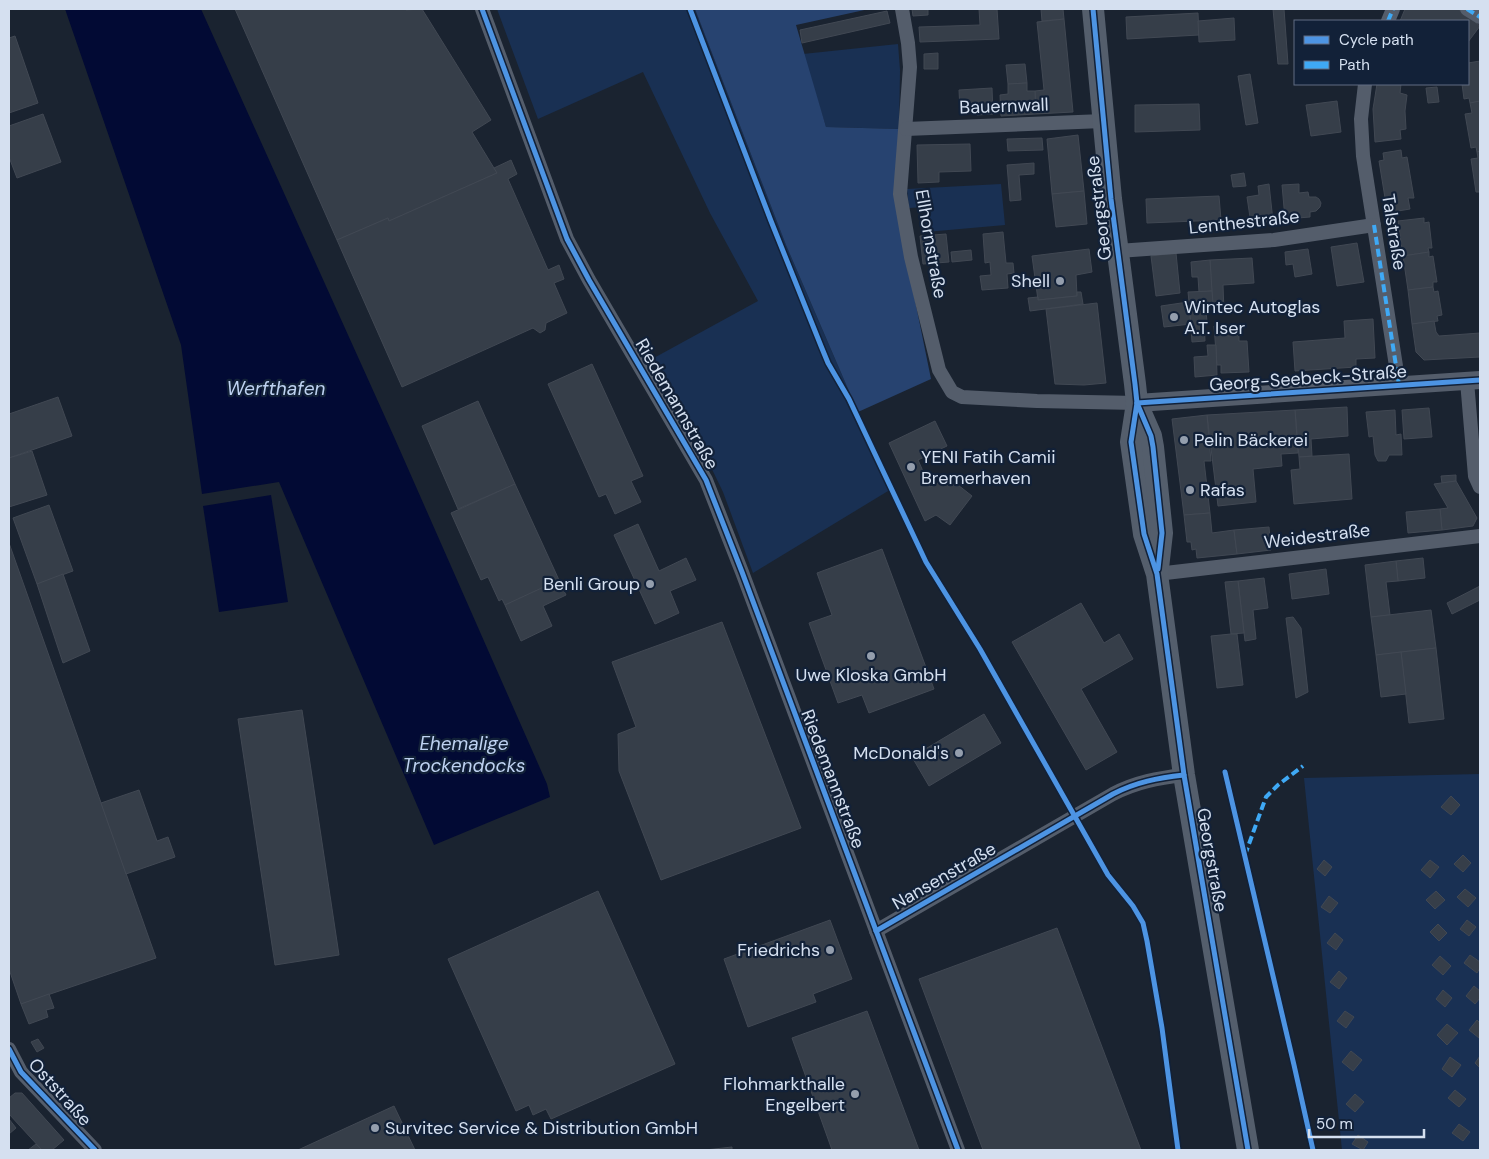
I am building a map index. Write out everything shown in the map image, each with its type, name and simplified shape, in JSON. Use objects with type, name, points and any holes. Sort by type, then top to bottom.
[{"type":"main road","name":"Georgstraße","points":[[1093,9],[1118,251],[1137,403],[1151,436],[1153,447],[1162,533],[1157,574],[1184,775],[1248,1150]]},
{"type":"street","name":"Riedemannstraße","points":[[482,9],[567,239],[706,480],[876,931]]},
{"type":"street","name":"Ellhornstraße","points":[[902,9],[910,67],[900,194],[911,257],[939,370],[952,392]]},
{"type":"street","points":[[1468,9],[1480,17]]},
{"type":"street","name":"Talstraße","points":[[1365,85],[1361,119],[1363,156],[1398,386]]},
{"type":"street","name":"Bauernwall","points":[[906,129],[1104,121]]},
{"type":"street","name":"Lenthestraße","points":[[1118,251],[1274,240],[1374,225]]},
{"type":"street","points":[[1473,381],[1475,476],[1480,487]]},
{"type":"street","name":"Georg-Seebeck-Straße","points":[[952,392],[962,397],[1137,403],[1473,381]]},
{"type":"street","name":"Weidestraße","points":[[1157,574],[1480,536]]},
{"type":"street","name":"Nansenstraße","points":[[876,931],[1119,791],[1158,778],[1184,775]]},
{"type":"street","points":[[876,931],[958,1150]]},
{"type":"street","name":"Oststraße","points":[[9,1049],[21,1072],[95,1150]]},
{"type":"shaded area","points":[[497,9],[695,9],[786,245],[893,488],[753,573],[723,492],[693,430],[652,359],[758,301],[710,213],[643,72],[538,119]]},
{"type":"shaded area","points":[[695,9],[869,9],[796,25],[826,127],[899,129],[906,256],[931,379],[858,412],[786,245]]},
{"type":"shaded area","points":[[898,44],[900,70],[899,129],[826,127],[803,54]]},
{"type":"shaded area","points":[[1001,184],[1005,225],[926,232],[925,207],[909,208],[907,189]]},
{"type":"shaded area","points":[[1480,774],[1480,1150],[1342,1150],[1304,778]]},
{"type":"water","name":"Werfthafen","points":[[65,9],[201,9],[395,439],[547,784],[550,797],[434,845],[279,482],[202,494],[181,345]]},
{"type":"water","points":[[271,495],[288,602],[219,612],[203,506]]},
{"type":"building","points":[[235,9],[422,9],[491,120],[472,132],[497,173],[389,221],[388,218],[337,240]]},
{"type":"building","points":[[912,9],[928,9],[928,15],[913,16]]},
{"type":"building","points":[[979,9],[997,9],[999,39],[920,42],[919,27],[980,25]]},
{"type":"building","points":[[1041,9],[1063,9],[1064,19],[1042,21]]},
{"type":"building","points":[[1273,9],[1284,9],[1288,64],[1278,64]]},
{"type":"building","points":[[1405,9],[1458,9],[1480,26],[1469,41],[1469,20],[1400,20]]},
{"type":"building","points":[[887,11],[890,23],[802,43],[800,30]]},
{"type":"building","points":[[1198,13],[1199,35],[1127,39],[1126,17]]},
{"type":"building","points":[[1234,18],[1235,40],[1199,42],[1198,21]]},
{"type":"building","points":[[1064,19],[1073,112],[1036,114],[1035,91],[1044,90],[1037,22]]},
{"type":"building","points":[[15,36],[38,103],[9,113],[9,38]]},
{"type":"building","points":[[938,53],[938,69],[924,69],[924,54]]},
{"type":"building","points":[[1480,61],[1480,101],[1470,103],[1469,98],[1464,99],[1462,85],[1469,85],[1469,63]]},
{"type":"building","points":[[1025,64],[1027,83],[1008,84],[1006,65]]},
{"type":"building","points":[[1250,74],[1258,123],[1246,125],[1238,76]]},
{"type":"building","points":[[1027,83],[1027,91],[1035,91],[1036,114],[1001,116],[1000,95],[1008,94],[1008,84]]},
{"type":"building","points":[[1377,85],[1401,85],[1400,93],[1407,95],[1405,111],[1406,129],[1400,130],[1401,139],[1375,142],[1373,109]]},
{"type":"building","points":[[1437,87],[1439,102],[1428,103],[1426,88]]},
{"type":"building","points":[[992,88],[993,114],[977,115],[976,109],[960,110],[959,90]]},
{"type":"building","points":[[1337,101],[1341,132],[1311,136],[1306,105]]},
{"type":"building","points":[[1480,101],[1480,151],[1477,152],[1476,147],[1471,148],[1465,114],[1472,113],[1470,103]]},
{"type":"building","points":[[1199,104],[1200,130],[1135,132],[1135,105]]},
{"type":"building","points":[[43,114],[61,162],[17,178],[9,157],[9,126]]},
{"type":"building","points":[[1078,135],[1084,191],[1052,194],[1047,139]]},
{"type":"building","points":[[1042,138],[1043,150],[1008,151],[1007,139]]},
{"type":"building","points":[[970,144],[971,171],[939,172],[939,182],[918,183],[917,145]]},
{"type":"building","points":[[1401,150],[1402,158],[1407,157],[1414,198],[1408,198],[1410,209],[1392,212],[1390,203],[1386,204],[1379,161],[1384,160],[1383,153]]},
{"type":"building","points":[[1480,151],[1480,192],[1476,192],[1471,159],[1478,158],[1477,152]]},
{"type":"building","points":[[511,160],[517,174],[508,179],[548,270],[559,265],[564,279],[554,283],[567,313],[546,323],[545,330],[540,333],[533,328],[402,387],[337,240],[388,218],[389,221],[497,173],[494,168]]},
{"type":"building","points":[[1034,163],[1034,174],[1019,175],[1021,200],[1010,201],[1007,165]]},
{"type":"building","points":[[1244,173],[1246,186],[1233,187],[1231,175]]},
{"type":"building","points":[[1269,184],[1273,221],[1251,224],[1247,197],[1259,195],[1258,186]]},
{"type":"building","points":[[1299,184],[1299,193],[1308,192],[1309,197],[1319,199],[1320,207],[1316,211],[1310,212],[1310,217],[1285,219],[1282,185]]},
{"type":"building","points":[[1084,191],[1087,224],[1056,227],[1052,194]]},
{"type":"building","points":[[1219,196],[1221,220],[1147,223],[1146,199]]},
{"type":"building","points":[[1424,218],[1424,223],[1429,222],[1432,248],[1428,248],[1429,252],[1403,256],[1398,221]]},
{"type":"building","points":[[1003,232],[1006,263],[1013,263],[1014,273],[1007,274],[1008,288],[982,290],[980,276],[991,275],[990,262],[985,263],[983,234]]},
{"type":"building","points":[[946,234],[949,262],[923,264],[920,236]]},
{"type":"building","points":[[1357,243],[1364,282],[1337,286],[1331,247]]},
{"type":"building","points":[[1089,249],[1092,272],[1076,275],[1077,296],[1038,300],[1032,256]]},
{"type":"building","points":[[1308,249],[1312,274],[1295,277],[1293,264],[1286,265],[1285,252]]},
{"type":"building","points":[[971,250],[972,260],[952,262],[951,252]]},
{"type":"building","points":[[1429,252],[1429,257],[1433,256],[1437,282],[1433,282],[1433,287],[1408,290],[1403,256]]},
{"type":"building","points":[[1176,253],[1180,293],[1156,296],[1151,256]]},
{"type":"building","points":[[1252,258],[1254,283],[1223,285],[1224,312],[1213,312],[1210,260]]},
{"type":"building","points":[[1210,260],[1212,291],[1199,292],[1198,277],[1192,277],[1191,262]]},
{"type":"building","points":[[1433,287],[1434,292],[1438,291],[1442,315],[1437,316],[1438,321],[1412,324],[1408,290]]},
{"type":"building","points":[[1212,291],[1213,303],[1205,304],[1206,311],[1190,312],[1188,292]]},
{"type":"building","points":[[1077,292],[1081,292],[1083,304],[1030,311],[1028,298],[1038,297],[1038,300],[1077,296]]},
{"type":"building","points":[[1188,302],[1191,324],[1164,327],[1161,306]]},
{"type":"building","points":[[1097,303],[1106,383],[1084,385],[1055,384],[1046,309]]},
{"type":"building","points":[[1206,311],[1207,322],[1204,322],[1205,341],[1192,342],[1190,312]]},
{"type":"building","points":[[1373,319],[1375,358],[1356,359],[1356,367],[1295,371],[1293,342],[1345,338],[1344,321]]},
{"type":"building","points":[[1434,321],[1436,332],[1439,336],[1480,333],[1480,357],[1424,360],[1416,352],[1412,324]]},
{"type":"building","points":[[1227,325],[1228,336],[1239,335],[1239,341],[1247,341],[1249,372],[1221,373],[1221,365],[1217,365],[1214,326]]},
{"type":"building","points":[[1207,345],[1216,345],[1217,375],[1195,377],[1194,357],[1208,356]]},
{"type":"building","points":[[592,364],[643,476],[631,481],[641,502],[615,514],[606,494],[599,497],[548,384]]},
{"type":"building","points":[[58,397],[72,436],[9,458],[9,414]]},
{"type":"building","points":[[478,401],[515,484],[458,509],[422,426]]},
{"type":"building","points":[[1347,407],[1348,436],[1311,439],[1312,456],[1299,457],[1295,410]]},
{"type":"building","points":[[1429,408],[1432,437],[1404,439],[1402,410]]},
{"type":"building","points":[[1295,410],[1298,453],[1281,454],[1282,466],[1253,469],[1256,502],[1218,506],[1207,415]]},
{"type":"building","points":[[1395,410],[1396,435],[1401,434],[1402,455],[1389,455],[1386,461],[1378,461],[1375,455],[1373,436],[1369,437],[1366,412]]},
{"type":"building","points":[[1207,415],[1211,461],[1204,461],[1210,513],[1184,515],[1172,419]]},
{"type":"building","name":"YENI Fatih Camii Bremerhaven","points":[[935,421],[947,446],[918,460],[930,487],[937,484],[944,474],[972,496],[950,525],[936,515],[925,521],[889,443]]},
{"type":"building","points":[[32,451],[47,495],[9,507],[9,458]]},
{"type":"building","points":[[1349,454],[1352,499],[1294,504],[1291,470],[1300,469],[1299,457]]},
{"type":"building","points":[[1456,475],[1456,481],[1442,483],[1441,476]]},
{"type":"building","points":[[1456,481],[1477,518],[1473,526],[1442,530],[1440,509],[1448,508],[1434,484]]},
{"type":"building","points":[[515,484],[559,580],[505,605],[502,599],[499,601],[488,577],[481,580],[451,513]]},
{"type":"building","points":[[49,505],[73,571],[37,584],[13,518]]},
{"type":"building","points":[[1440,509],[1442,530],[1408,533],[1406,512]]},
{"type":"building","points":[[1210,513],[1212,533],[1234,530],[1237,554],[1197,558],[1196,549],[1192,550],[1191,542],[1187,542],[1184,515]]},
{"type":"building","points":[[638,524],[659,571],[686,558],[696,580],[670,591],[679,613],[655,624],[614,535]]},
{"type":"building","points":[[1269,527],[1271,550],[1237,554],[1234,530]]},
{"type":"building","points":[[9,543],[156,958],[21,1004],[9,969]]},
{"type":"building","name":"Uwe Kloska GmbH","points":[[882,549],[934,689],[869,713],[862,695],[838,703],[809,623],[832,615],[817,573]]},
{"type":"building","points":[[1423,558],[1425,578],[1398,581],[1396,561]]},
{"type":"building","points":[[1396,561],[1398,581],[1386,582],[1390,615],[1371,617],[1365,565]]},
{"type":"building","points":[[1326,569],[1329,594],[1292,599],[1289,574]]},
{"type":"building","points":[[63,574],[90,651],[63,663],[37,584]]},
{"type":"building","points":[[1264,578],[1268,608],[1253,610],[1256,639],[1245,641],[1238,581]]},
{"type":"building","points":[[559,580],[566,595],[543,606],[552,626],[521,641],[505,605]]},
{"type":"building","points":[[1238,581],[1244,633],[1231,634],[1225,582]]},
{"type":"building","points":[[1480,586],[1480,600],[1452,614],[1447,603]]},
{"type":"building","points":[[1081,603],[1104,643],[1119,634],[1133,659],[1081,689],[1117,752],[1086,770],[1012,642]]},
{"type":"building","points":[[1431,610],[1436,648],[1376,655],[1371,617]]},
{"type":"building","points":[[1293,617],[1301,628],[1308,692],[1296,698],[1286,618]]},
{"type":"building","points":[[722,622],[801,828],[661,880],[619,771],[618,734],[636,727],[612,662]]},
{"type":"building","points":[[1237,634],[1243,685],[1217,688],[1211,636]]},
{"type":"building","points":[[1436,648],[1444,719],[1409,723],[1401,652]]},
{"type":"building","points":[[1401,652],[1406,694],[1381,697],[1376,655]]},
{"type":"building","points":[[302,710],[339,955],[275,965],[238,719]]},
{"type":"building","points":[[984,714],[1001,743],[929,786],[912,757]]},
{"type":"building","points":[[139,790],[157,841],[168,837],[175,857],[126,874],[101,803]]},
{"type":"building","points":[[1451,796],[1460,805],[1451,815],[1441,807]]},
{"type":"building","points":[[1463,855],[1471,863],[1463,872],[1454,864]]},
{"type":"building","points":[[1324,860],[1332,867],[1325,876],[1317,869]]},
{"type":"building","points":[[1430,860],[1439,867],[1430,878],[1421,870]]},
{"type":"building","points":[[1465,889],[1476,898],[1468,907],[1457,897]]},
{"type":"building","points":[[598,891],[675,1064],[551,1119],[546,1109],[533,1115],[529,1105],[516,1111],[448,959]]},
{"type":"building","points":[[1436,891],[1445,900],[1435,909],[1426,900]]},
{"type":"building","points":[[1329,896],[1338,903],[1330,913],[1321,907]]},
{"type":"building","points":[[830,920],[852,979],[813,994],[816,1002],[748,1027],[724,959]]},
{"type":"building","points":[[1467,920],[1476,927],[1469,936],[1460,929]]},
{"type":"building","points":[[1438,924],[1447,933],[1439,941],[1430,932]]},
{"type":"building","points":[[1057,928],[1141,1150],[983,1150],[919,979]]},
{"type":"building","points":[[1335,933],[1343,940],[1336,950],[1327,943]]},
{"type":"building","points":[[1470,955],[1480,962],[1480,968],[1477,973],[1464,963]]},
{"type":"building","points":[[1440,956],[1451,966],[1443,975],[1432,965]]},
{"type":"building","points":[[1339,971],[1347,978],[1339,989],[1330,982]]},
{"type":"building","points":[[1474,986],[1480,991],[1480,998],[1475,1004],[1466,996]]},
{"type":"building","points":[[1443,990],[1452,998],[1445,1007],[1436,999]]},
{"type":"building","points":[[49,994],[54,1008],[46,1010],[48,1017],[29,1024],[21,1004]]},
{"type":"building","name":"Flohmarkthalle Engelbert","points":[[867,1011],[919,1150],[832,1150],[792,1038]]},
{"type":"building","points":[[1345,1011],[1354,1017],[1346,1028],[1337,1021]]},
{"type":"building","points":[[1477,1020],[1480,1023],[1479,1038],[1469,1030]]},
{"type":"building","points":[[1447,1024],[1458,1033],[1447,1045],[1437,1035]]},
{"type":"building","points":[[38,1039],[44,1048],[37,1052],[31,1042]]},
{"type":"building","points":[[1351,1051],[1362,1060],[1353,1071],[1342,1062]]},
{"type":"building","points":[[1480,1056],[1480,1068],[1475,1063]]},
{"type":"building","points":[[1450,1057],[1461,1065],[1452,1077],[1442,1069]]},
{"type":"building","points":[[1455,1090],[1466,1099],[1459,1107],[1448,1098]]},
{"type":"building","points":[[15,1093],[22,1093],[64,1140],[52,1150],[42,1150],[9,1114],[9,1098]]},
{"type":"building","points":[[1355,1094],[1364,1102],[1355,1112],[1346,1104]]},
{"type":"building","name":"Survitec Service & Distribution GmbH","points":[[394,1106],[415,1150],[298,1150]]},
{"type":"building","points":[[9,1119],[16,1128],[9,1134]]},
{"type":"building","points":[[1459,1124],[1470,1132],[1463,1141],[1452,1133]]},
{"type":"building","points":[[1358,1135],[1368,1142],[1363,1150],[1352,1144]]},
{"type":"building","points":[[36,1144],[42,1150],[28,1150]]},
{"type":"building","points":[[732,1147],[732,1150],[705,1150]]},
{"type":"marked path","points":[[1388,20],[1393,9]]},
{"type":"marked path","points":[[1467,9],[1480,17]]},
{"type":"marked path","points":[[1374,225],[1399,385]]},
{"type":"marked path","points":[[1245,855],[1266,797],[1303,766]]},
{"type":"cycle path","points":[[482,9],[567,239],[706,480],[958,1150]]},
{"type":"cycle path","points":[[690,9],[771,221],[828,363],[849,399],[926,562],[980,649],[1108,875],[1133,906],[1143,923],[1162,1028],[1178,1150]]},
{"type":"cycle path","points":[[1093,9],[1111,199],[1137,403],[1131,442],[1144,534],[1157,574],[1184,775],[1248,1150]]},
{"type":"cycle path","points":[[1137,403],[1480,380]]},
{"type":"cycle path","points":[[1137,403],[1151,436],[1153,447],[1162,533],[1158,569]]},
{"type":"cycle path","points":[[1225,772],[1313,1150]]},
{"type":"cycle path","points":[[876,931],[1113,794],[1147,781],[1184,775]]},
{"type":"cycle path","points":[[9,1049],[21,1072],[95,1150]]},
{"type":"place","name":"Shell","points":[[1060,281]]},
{"type":"place","name":"Wintec Autoglas A.T. Iser","points":[[1174,317]]},
{"type":"place","name":"Pelin Bäckerei","points":[[1184,440]]},
{"type":"place","name":"YENI Fatih Camii Bremerhaven","points":[[911,467]]},
{"type":"place","name":"Rafas","points":[[1190,490]]},
{"type":"place","name":"Benli Group","points":[[650,584]]},
{"type":"place","name":"Uwe Kloska GmbH","points":[[871,656]]},
{"type":"place","name":"McDonald's","points":[[959,753]]},
{"type":"place","name":"Friedrichs","points":[[830,950]]},
{"type":"place","name":"Flohmarkthalle Engelbert","points":[[855,1094]]},
{"type":"place","name":"Survitec Service & Distribution GmbH","points":[[375,1128]]},
{"type":"water label","name":"Ehemalige Trockendocks","points":[[464,754]]}]
